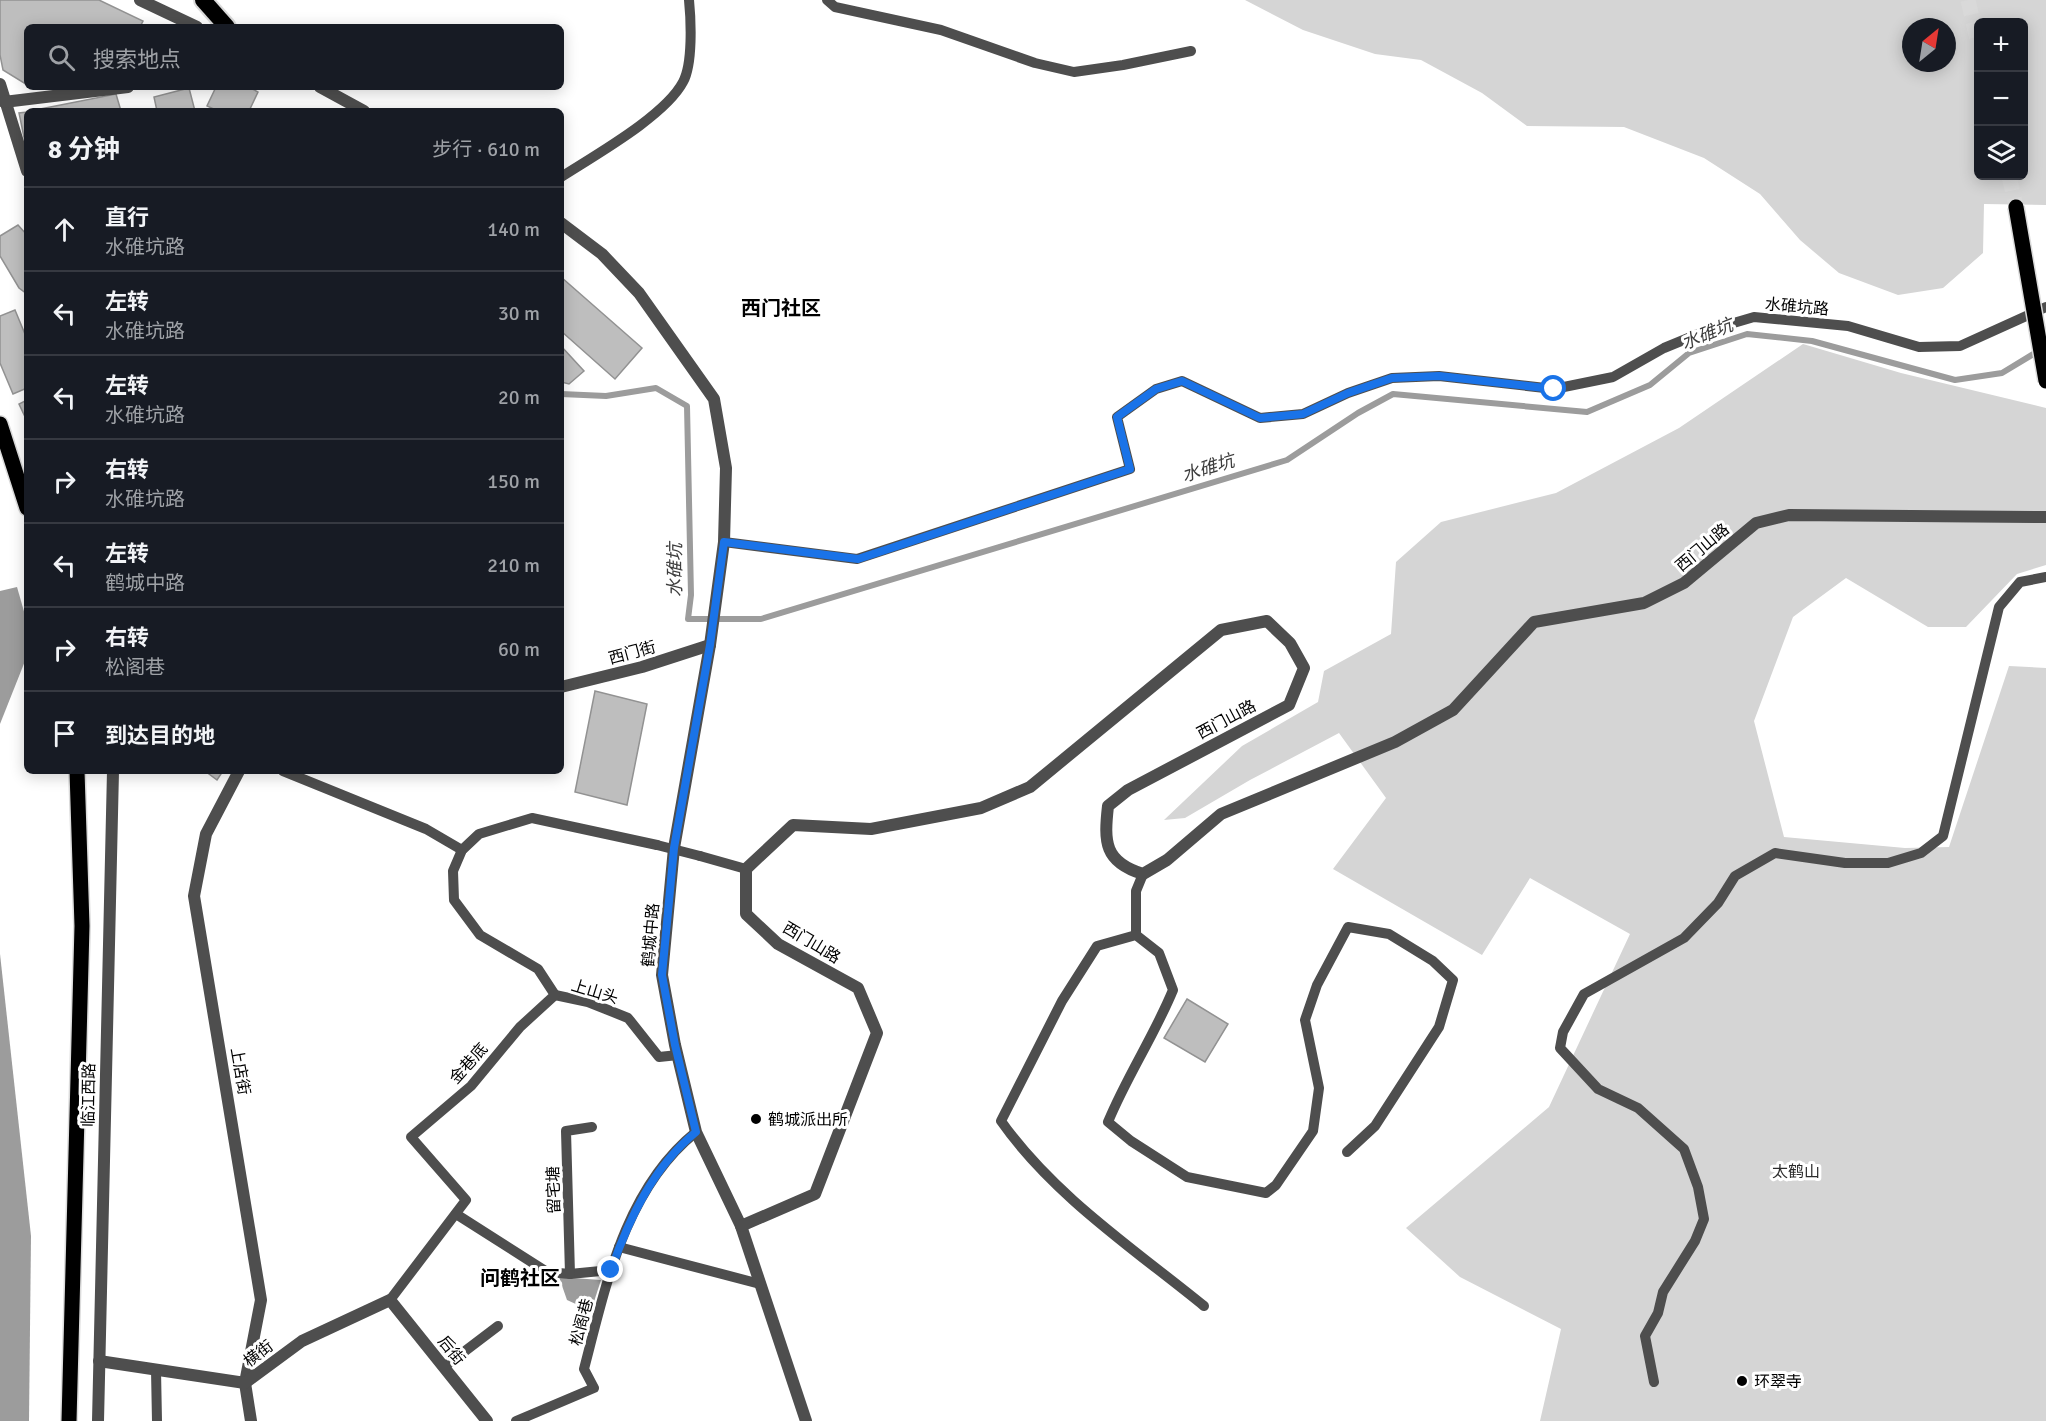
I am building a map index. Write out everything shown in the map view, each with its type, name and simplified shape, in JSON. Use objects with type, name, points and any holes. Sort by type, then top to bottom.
[{"type":"highway","points":[[203,0],[224,24]]},
{"type":"main road","points":[[2016,207],[2046,381]]},
{"type":"main road","points":[[0,424],[24,499]]},
{"type":"main road","points":[[69,1421],[82,926],[77,774]]},
{"type":"street","points":[[140,0],[191,24]]},
{"type":"street","points":[[0,84],[24,162]]},
{"type":"street","points":[[4,102],[103,90]]},
{"type":"street","points":[[326,90],[358,108]]},
{"type":"street","name":"鹤城中路","points":[[564,225],[602,254],[639,293],[714,399],[726,468],[724,542],[710,645],[674,848],[662,975],[696,1132],[741,1226],[806,1421]]},
{"type":"street","name":"西门山路","points":[[741,1226],[815,1194],[878,1033],[858,988],[778,944],[746,914],[746,869],[793,825],[871,829],[981,808],[1030,787],[1221,630],[1267,621],[1290,643],[1304,668],[1289,705],[1128,790],[1108,806],[1104,837],[1115,861],[1127,869],[1143,874],[1167,860],[1221,814],[1395,742],[1453,710],[1534,622],[1644,603],[1684,583],[1756,523],[1789,515],[2046,517]]},
{"type":"street","name":"西门街","points":[[564,686],[642,667],[710,645]]},
{"type":"street","name":"临江西路","points":[[98,1421],[113,774]]},
{"type":"street","name":"上店街","points":[[237,774],[206,834],[194,896],[261,1300],[245,1383],[251,1421]]},
{"type":"street","name":"横街","points":[[99,1361],[245,1383],[302,1341],[390,1300]]},
{"type":"street","name":"后街","points":[[390,1300],[487,1421]]},
{"type":"lane","points":[[564,175],[651,118],[684,81],[692,32],[689,5],[699,0]]},
{"type":"lane","points":[[827,0],[835,7],[941,30],[1035,63],[1074,72],[1123,66],[1191,51]]},
{"type":"lane","name":"水碓坑路","points":[[724,542],[858,559],[1130,469],[1117,417],[1156,389],[1182,381],[1260,418],[1303,414],[1348,393],[1392,378],[1439,376],[1554,389],[1601,380],[1613,377],[1664,348],[1703,332],[1755,318],[1848,326],[1919,346],[1960,346],[2046,308]]},
{"type":"lane","points":[[1654,1382],[1645,1336],[1658,1313],[1663,1292],[1670,1277],[1695,1241],[1704,1219],[1698,1186],[1684,1149],[1638,1108],[1598,1089],[1560,1048],[1563,1032],[1584,994],[1684,938],[1718,903],[1736,876],[1775,853],[1845,863],[1888,863],[1921,853],[1943,836],[1999,607],[2020,582],[2046,577]]},
{"type":"lane","points":[[290,774],[426,829],[462,850]]},
{"type":"lane","points":[[555,995],[538,969],[480,935],[454,900],[453,871],[462,850],[479,834],[532,818],[657,845],[746,869]]},
{"type":"lane","points":[[1136,935],[1136,891],[1143,874]]},
{"type":"lane","points":[[1136,935],[1159,953],[1173,990],[1156,1030],[1121,1091],[1108,1122],[1131,1141],[1187,1177],[1266,1193],[1276,1185],[1313,1131],[1319,1089],[1305,1020],[1317,985],[1348,927],[1389,934],[1434,961],[1453,980],[1439,1028],[1375,1126],[1347,1152]]},
{"type":"lane","points":[[1136,935],[1097,946],[1062,1001],[1000,1121],[1014,1140],[1063,1191],[1204,1306]]},
{"type":"lane","name":"上山头","points":[[555,995],[588,1002],[628,1018],[659,1057],[678,1055]]},
{"type":"lane","name":"金巷底","points":[[456,1214],[466,1200],[411,1137],[471,1086],[520,1027],[555,995]]},
{"type":"lane","name":"留宅塘","points":[[570,1274],[566,1131],[592,1128]]},
{"type":"lane","name":"松阁巷","points":[[516,1421],[594,1389],[584,1369],[625,1228],[650,1186],[678,1147],[696,1132]]},
{"type":"lane","points":[[390,1300],[456,1214],[547,1272],[570,1274],[611,1270]]},
{"type":"lane","points":[[619,1246],[760,1284]]},
{"type":"lane","points":[[444,1368],[498,1326]]},
{"type":"lane","points":[[156,1370],[158,1421]]},
{"type":"green space","points":[[1245,0],[2046,0],[2046,205],[1984,204],[1983,253],[1943,288],[1898,295],[1839,273],[1800,240],[1760,194],[1704,158],[1624,127],[1527,126],[1482,93],[1421,60],[1375,54],[1303,30]]},
{"type":"green space","name":"太鹤山","points":[[1803,344],[1901,373],[2046,408],[2046,565],[2017,574],[1966,627],[1928,627],[1846,578],[1793,617],[1754,721],[1784,837],[1905,848],[1949,847],[2009,666],[2046,668],[2046,1421],[1540,1421],[1561,1329],[1460,1277],[1406,1228],[1549,1107],[1630,934],[1530,878],[1482,955],[1333,869],[1386,798],[1339,733],[1250,780],[1185,818],[1164,820],[1242,746],[1318,702],[1324,671],[1391,634],[1396,562],[1441,522],[1556,493],[1679,428]]},
{"type":"shaded area","points":[[17,587],[24,612],[24,664],[0,724],[0,591]]},
{"type":"shaded area","points":[[0,954],[31,1236],[29,1421],[0,1421]]},
{"type":"shaded area","points":[[559,1277],[601,1280],[591,1311],[567,1300]]},
{"type":"building","points":[[0,0],[99,0],[143,21],[142,24],[24,24],[24,83],[3,70],[0,55]]},
{"type":"building","points":[[190,90],[194,108],[156,108],[154,97]]},
{"type":"building","points":[[215,90],[254,90],[258,92],[250,108],[207,106]]},
{"type":"building","points":[[116,94],[120,108],[45,108]]},
{"type":"building","points":[[24,112],[24,137],[19,113]]},
{"type":"building","points":[[18,225],[24,232],[24,292],[19,288],[0,256],[0,236]]},
{"type":"building","points":[[564,280],[642,348],[615,379],[564,334]]},
{"type":"building","points":[[15,310],[24,332],[24,389],[13,394],[0,363],[0,316]]},
{"type":"building","points":[[564,349],[584,371],[569,384],[564,383]]},
{"type":"building","points":[[24,402],[24,415],[19,404]]},
{"type":"building","points":[[595,691],[647,704],[627,805],[575,792]]},
{"type":"building","points":[[209,774],[221,774],[217,780]]},
{"type":"building","points":[[1187,999],[1228,1024],[1205,1062],[1164,1038]]},
{"type":"waterway","name":"水碓坑","points":[[564,394],[606,396],[656,388],[687,406],[691,595],[688,619],[761,619],[1287,460],[1358,413],[1393,394],[1587,412],[1650,385],[1689,353],[1747,334],[1812,341],[1955,380],[2002,373],[2040,350]]},
{"type":"tunnel","points":[[1968,0],[1974,26]]},
{"type":"tunnel","points":[[2010,180],[2016,207]]},
{"type":"place","name":"鹤城派出所","points":[[756,1119]]},
{"type":"place","name":"环翠寺","points":[[1742,1381]]},
{"type":"district","name":"西门社区","points":[[781,308]]},
{"type":"district","name":"问鹤社区","points":[[520,1278]]},
{"type":"route","points":[[611,1270],[625,1228],[650,1186],[678,1147],[696,1132],[675,1045],[662,975],[674,848],[710,645],[724,542],[858,559],[1130,469],[1117,417],[1156,389],[1182,381],[1260,418],[1303,414],[1348,393],[1392,378],[1439,376],[1554,389]]}]
